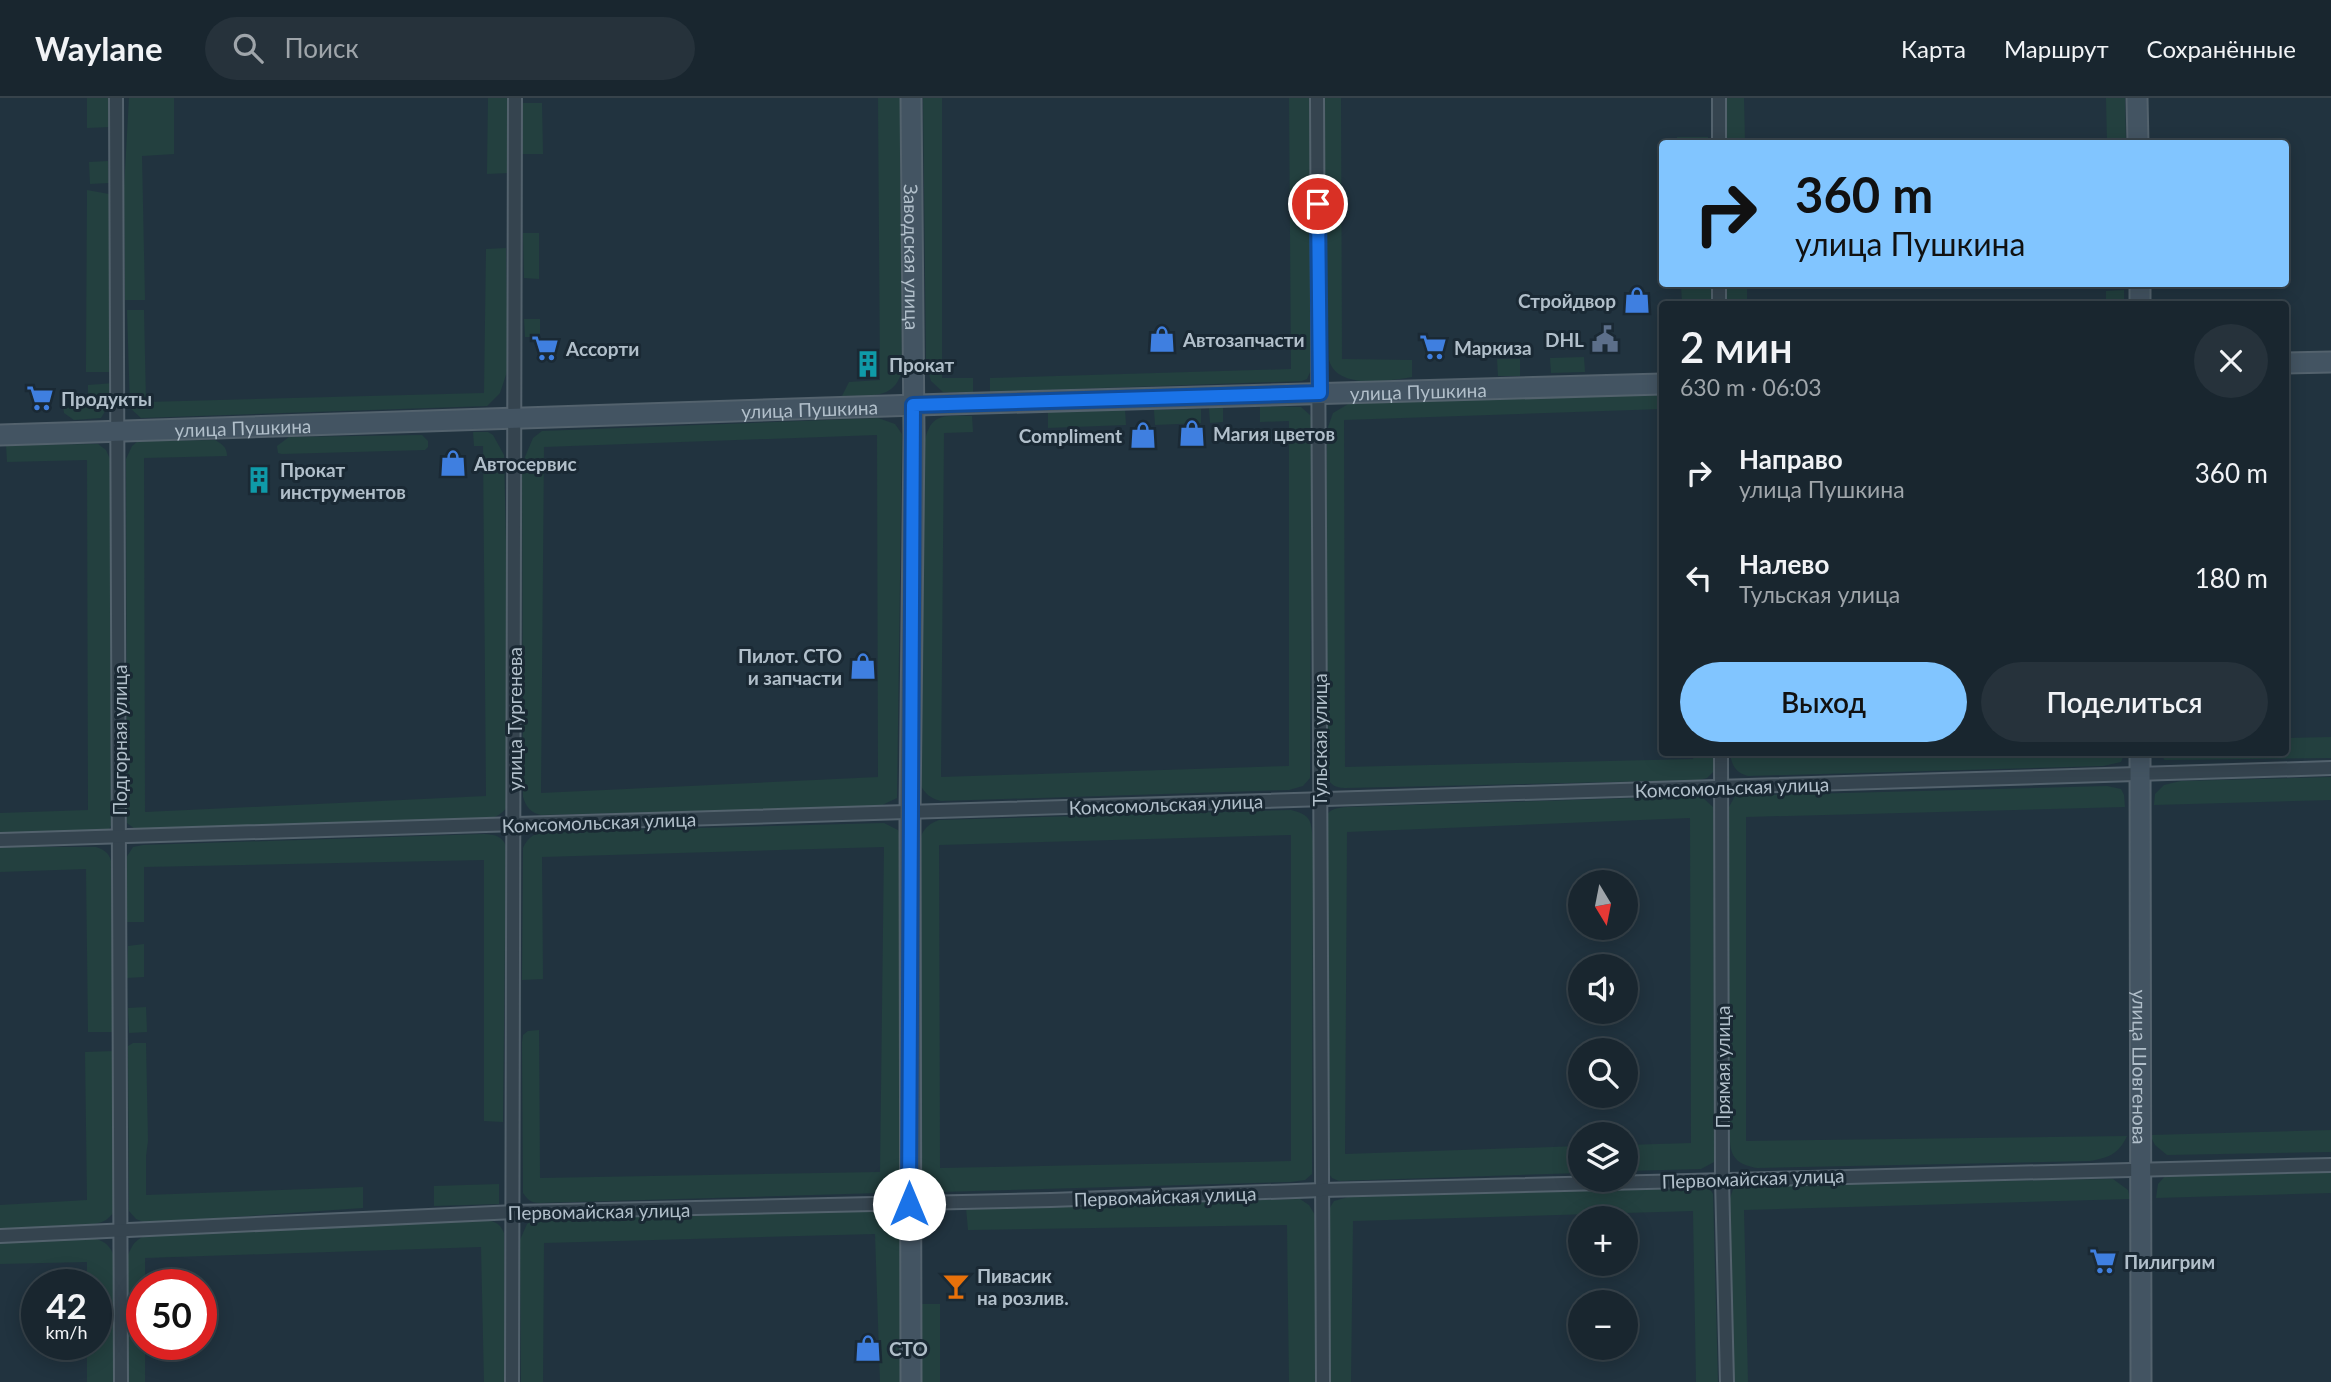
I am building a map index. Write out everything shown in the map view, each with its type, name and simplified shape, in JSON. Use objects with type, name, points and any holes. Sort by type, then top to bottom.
[{"type":"main road","name":"Заводская улица","points":[[911,98],[911,1382]]},
{"type":"main road","points":[[2137,98],[2138,140]]},
{"type":"main road","points":[[2289,363],[2331,362]]},
{"type":"main road","name":"улица Пушкина","points":[[0,435],[514,417],[1659,384]]},
{"type":"main road","name":"улица Шовгенова","points":[[2140,756],[2141,1382]]},
{"type":"street","name":"Подгорная улица","points":[[116,98],[121,1382]]},
{"type":"street","name":"улица Тургенева","points":[[512,1382],[515,98]]},
{"type":"street","name":"Тульская улица","points":[[1317,98],[1323,1382]]},
{"type":"street","points":[[1719,98],[1719,140]]},
{"type":"street","name":"Прямая улица","points":[[1721,756],[1722,1179],[1727,1382]]},
{"type":"street","name":"Комсомольская улица","points":[[0,840],[2331,768]]},
{"type":"street","name":"Первомайская улица","points":[[0,1236],[513,1212],[909,1204],[1722,1179],[2331,1165]]},
{"type":"green space","points":[[87,98],[109,98],[110,127],[87,128]]},
{"type":"green space","points":[[129,98],[174,98],[174,154],[142,156],[145,300],[125,300],[124,188]]},
{"type":"green space","points":[[488,98],[508,98],[509,173],[487,174]]},
{"type":"green space","points":[[878,98],[900,98],[902,370],[898,380],[887,392],[871,396],[842,396],[849,382],[880,380]]},
{"type":"green space","points":[[923,98],[942,98],[942,378],[973,378],[973,392],[943,392],[931,381],[926,365]]},
{"type":"green space","points":[[1289,98],[1311,98],[1312,368],[1307,379],[990,392],[990,378],[1291,369]]},
{"type":"green space","points":[[1323,98],[1341,98],[1342,359],[1412,360],[1412,377],[1377,381],[1352,380],[1334,370],[1329,360]]},
{"type":"green space","points":[[1725,98],[1744,98],[1745,140],[1725,140]]},
{"type":"green space","points":[[2106,98],[2125,98],[2126,140],[2107,140]]},
{"type":"green space","points":[[520,103],[542,103],[543,154],[522,154]]},
{"type":"green space","points":[[1677,137],[1708,137],[1708,140],[1677,140]]},
{"type":"green space","points":[[108,161],[109,183],[90,184],[89,162]]},
{"type":"green space","points":[[87,190],[109,194],[113,199],[112,372],[86,372]]},
{"type":"green space","points":[[523,233],[539,233],[539,279],[524,278]]},
{"type":"green space","points":[[506,248],[508,369],[500,393],[487,406],[141,418],[130,408],[127,310],[144,310],[146,402],[484,393],[486,249]]},
{"type":"green space","points":[[1681,287],[1711,287],[1711,301],[1682,301]]},
{"type":"green space","points":[[1726,287],[1747,287],[1747,301],[1726,301]]},
{"type":"green space","points":[[2124,290],[2124,301],[2106,301],[2106,291]]},
{"type":"green space","points":[[524,319],[540,319],[540,337],[525,337]]},
{"type":"green space","points":[[1584,357],[1585,372],[1551,373],[1550,358]]},
{"type":"green space","points":[[1497,359],[1520,359],[1520,376],[1498,376]]},
{"type":"green space","points":[[114,383],[113,398],[101,418],[74,420],[64,413],[63,406],[88,406],[88,385]]},
{"type":"green space","points":[[1659,394],[1659,409],[1344,420],[1345,767],[1693,759],[1694,756],[1714,756],[1714,771],[1707,778],[1345,788],[1328,780],[1324,773],[1327,430],[1333,413],[1350,403]]},
{"type":"green space","points":[[1260,406],[1301,407],[1312,420],[1310,778],[1303,786],[1289,790],[941,801],[928,795],[920,784],[924,445],[934,421],[946,416],[972,416],[973,432],[944,433],[941,777],[1289,766],[1289,421],[1260,422]]},
{"type":"green space","points":[[1209,408],[1223,408],[1223,422],[1210,423]]},
{"type":"green space","points":[[1125,409],[1126,425],[1048,428],[1048,411]]},
{"type":"green space","points":[[1201,409],[1201,423],[1155,425],[1154,410]]},
{"type":"green space","points":[[878,418],[895,424],[902,434],[897,798],[878,807],[541,815],[529,809],[523,797],[522,464],[533,438],[542,431]],"holes":[[[877,435],[878,777],[541,793],[544,447]]]},
{"type":"green space","points":[[473,432],[488,432],[493,435],[504,455],[507,807],[493,818],[487,819],[140,833],[127,823],[126,459],[132,446],[138,441],[215,440],[224,446],[227,456],[144,458],[145,812],[486,796],[483,446],[474,446]]},
{"type":"green space","points":[[422,435],[428,441],[425,450],[282,454],[278,453],[277,446],[289,437]]},
{"type":"green space","points":[[98,444],[106,450],[110,459],[114,623],[112,824],[105,831],[0,835],[0,813],[88,810],[87,460],[7,462],[6,445]]},
{"type":"green space","points":[[2331,737],[2331,758],[2165,760],[2161,756],[2289,756],[2289,738]]},
{"type":"green space","points":[[1731,756],[2124,756],[2121,762],[2103,766],[1748,776],[1740,773]]},
{"type":"green space","points":[[2331,777],[2331,800],[2154,805],[2155,794],[2164,785],[2181,781]]},
{"type":"green space","points":[[2107,786],[2121,789],[2125,807],[1746,817],[1746,1141],[2127,1136],[2117,1151],[2108,1157],[2090,1161],[1757,1168],[1738,1161],[1732,1153],[1730,1142],[1727,817],[1735,796]]},
{"type":"green space","points":[[1701,796],[1713,807],[1714,1162],[1701,1169],[1638,1171],[1638,1145],[1691,1143],[1690,818],[1347,832],[1345,1154],[1568,1146],[1568,1173],[1339,1181],[1332,1178],[1325,1168],[1326,817],[1335,809]]},
{"type":"green space","points":[[1291,810],[1307,817],[1311,824],[1313,841],[1312,1174],[1305,1180],[1291,1182],[940,1192],[923,1189],[919,1184],[918,847],[924,830],[939,820]],"holes":[[[1291,835],[1291,1161],[940,1168],[939,845]]]},
{"type":"green space","points":[[884,823],[898,830],[903,843],[902,1180],[898,1187],[880,1193],[540,1203],[528,1199],[523,1193],[522,1042],[523,1035],[528,1031],[539,1030],[540,1178],[880,1172],[884,847],[542,857],[543,979],[522,980],[523,848],[528,840],[541,832]]},
{"type":"green space","points":[[484,834],[500,838],[506,846],[503,1122],[484,1121],[484,860],[144,867],[144,922],[127,922],[126,858],[133,847]]},
{"type":"green space","points":[[0,847],[96,847],[109,856],[112,866],[115,1032],[88,1032],[86,869],[0,872]]},
{"type":"green space","points":[[144,944],[144,977],[127,978],[128,946]]},
{"type":"green space","points":[[146,1007],[147,1032],[129,1033],[128,1008]]},
{"type":"green space","points":[[133,1043],[146,1043],[146,1195],[363,1187],[363,1208],[146,1223],[136,1219],[129,1211],[128,1046]]},
{"type":"green space","points":[[114,1051],[116,1208],[111,1216],[105,1221],[88,1225],[0,1229],[0,1205],[87,1200],[85,1052]]},
{"type":"green space","points":[[2331,1130],[2331,1152],[2167,1155],[2155,1145],[2150,1135]]},
{"type":"green space","points":[[2331,1172],[2331,1193],[2156,1198],[2158,1184],[2166,1175]]},
{"type":"green space","points":[[2113,1179],[2128,1190],[2130,1199],[1744,1210],[1748,1382],[1733,1382],[1729,1202],[1733,1189],[1744,1185]]},
{"type":"green space","points":[[499,1184],[499,1204],[434,1206],[434,1186]]},
{"type":"green space","points":[[1702,1186],[1710,1189],[1713,1194],[1718,1382],[1696,1382],[1693,1211],[1638,1213],[1638,1206],[1568,1206],[1568,1215],[1353,1221],[1351,1382],[1330,1382],[1328,1211],[1334,1201],[1348,1197],[1568,1190],[1638,1192],[1638,1188]]},
{"type":"green space","points":[[1300,1199],[1309,1205],[1315,1215],[1316,1382],[1289,1382],[1287,1225],[968,1230],[966,1208]]},
{"type":"green space","points":[[885,1211],[897,1218],[901,1228],[904,1382],[880,1382],[875,1234],[544,1243],[543,1382],[521,1382],[520,1240],[527,1224],[534,1220]]},
{"type":"green space","points":[[481,1220],[495,1222],[504,1233],[505,1382],[484,1382],[481,1247],[145,1258],[145,1269],[128,1269],[128,1255],[134,1243],[145,1236]]},
{"type":"green space","points":[[93,1238],[109,1246],[116,1263],[115,1382],[87,1382],[87,1360],[112,1360],[112,1269],[87,1269],[87,1262],[0,1264],[0,1242]]},
{"type":"green space","points":[[918,1304],[940,1304],[940,1382],[918,1382]]},
{"type":"green space","points":[[128,1360],[145,1360],[145,1382],[128,1382]]},
{"type":"place","name":"Стройдвор","points":[[1637,300]]},
{"type":"place","name":"Автозапчасти","points":[[1162,339]]},
{"type":"place","name":"DHL","points":[[1605,339]]},
{"type":"place","name":"Маркиза","points":[[1433,347]]},
{"type":"place","name":"Ассорти","points":[[545,348]]},
{"type":"place","name":"Прокат","points":[[868,364]]},
{"type":"place","name":"Продукты","points":[[40,398]]},
{"type":"place","name":"Магия цветов","points":[[1192,433]]},
{"type":"place","name":"Compliment","points":[[1143,435]]},
{"type":"place","name":"Автосервис","points":[[453,463]]},
{"type":"place","name":"Прокат инструментов","points":[[259,480]]},
{"type":"place","name":"Пилот. СТО и запчасти","points":[[863,666]]},
{"type":"place","name":"Пилигрим","points":[[2103,1261]]},
{"type":"place","name":"Пивасик на розлив.","points":[[956,1286]]},
{"type":"place","name":"СТО","points":[[868,1348]]},
{"type":"route","points":[[909,1204],[913,405],[1320,393],[1318,204]]}]
